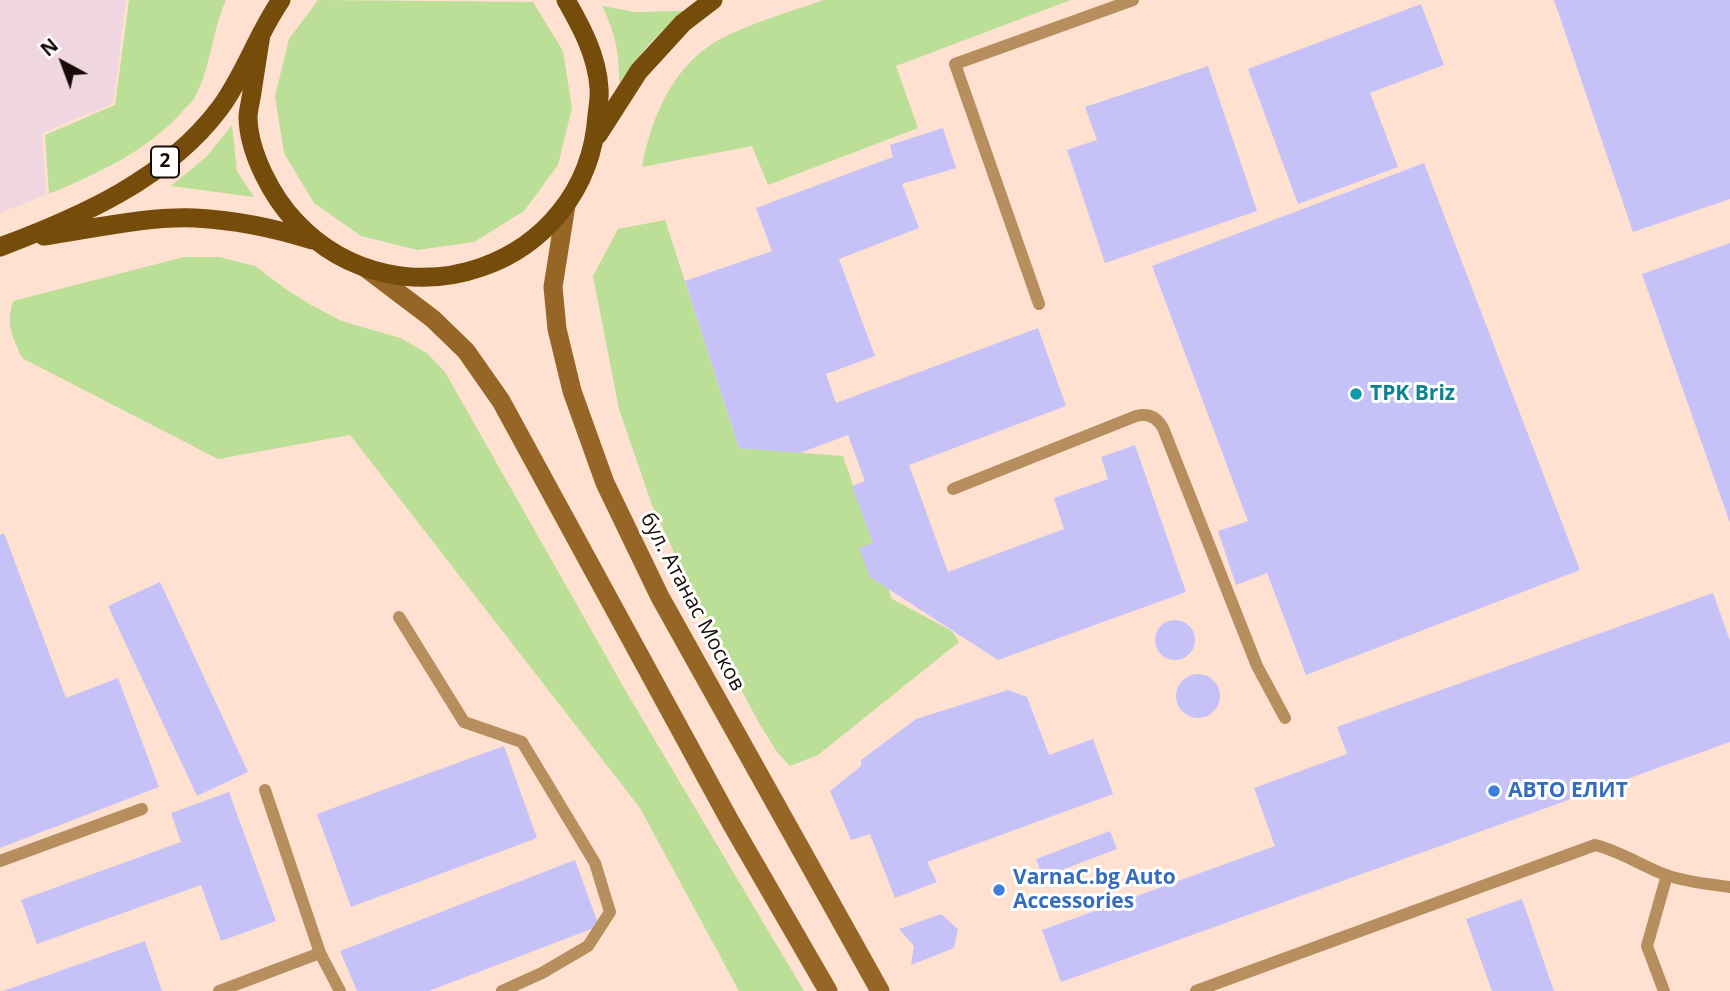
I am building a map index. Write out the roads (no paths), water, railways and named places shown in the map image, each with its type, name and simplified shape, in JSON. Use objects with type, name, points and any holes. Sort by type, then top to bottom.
[{"type":"main road","name":"2","points":[[566,0],[588,39],[599,88],[596,138]]},
{"type":"main road","name":"2","points":[[261,34],[248,118],[258,164],[280,206],[313,240],[338,257],[367,269],[411,278],[455,275],[498,262],[536,238],[566,205],[584,173],[596,138],[639,71],[683,23],[713,0]]},
{"type":"main road","name":"2","points":[[0,247],[103,203],[143,180],[185,146],[221,108],[280,1]]},
{"type":"main road","name":"бул. Атанас Москов","points":[[566,205],[553,287],[557,329],[572,391],[605,483],[660,597],[880,991]]},
{"type":"main road","name":"2","points":[[22,239],[151,221],[194,218],[271,227],[313,240]]},
{"type":"main road","points":[[367,269],[433,319],[466,351],[501,401],[724,811],[828,991]]},
{"type":"lane","points":[[1039,304],[955,64],[1132,0]]},
{"type":"lane","points":[[953,489],[1136,416],[1149,415],[1156,418],[1164,428],[1257,666],[1285,718]]},
{"type":"lane","points":[[399,617],[464,722],[522,742],[595,863],[610,912],[588,946],[542,973],[502,991]]},
{"type":"lane","points":[[265,790],[320,953],[340,991]]},
{"type":"lane","points":[[0,861],[142,809]]},
{"type":"lane","points":[[1196,991],[1595,845],[1612,849],[1667,875],[1730,887]]},
{"type":"lane","points":[[1664,991],[1647,946],[1667,875]]},
{"type":"lane","points":[[219,991],[320,953]]},
{"type":"place","name":"TPK Briz","points":[[1356,394]]},
{"type":"place","name":"АВТО ЕЛИТ","points":[[1494,791]]},
{"type":"place","name":"VarnaC.bg Auto Accessories","points":[[999,890]]}]
